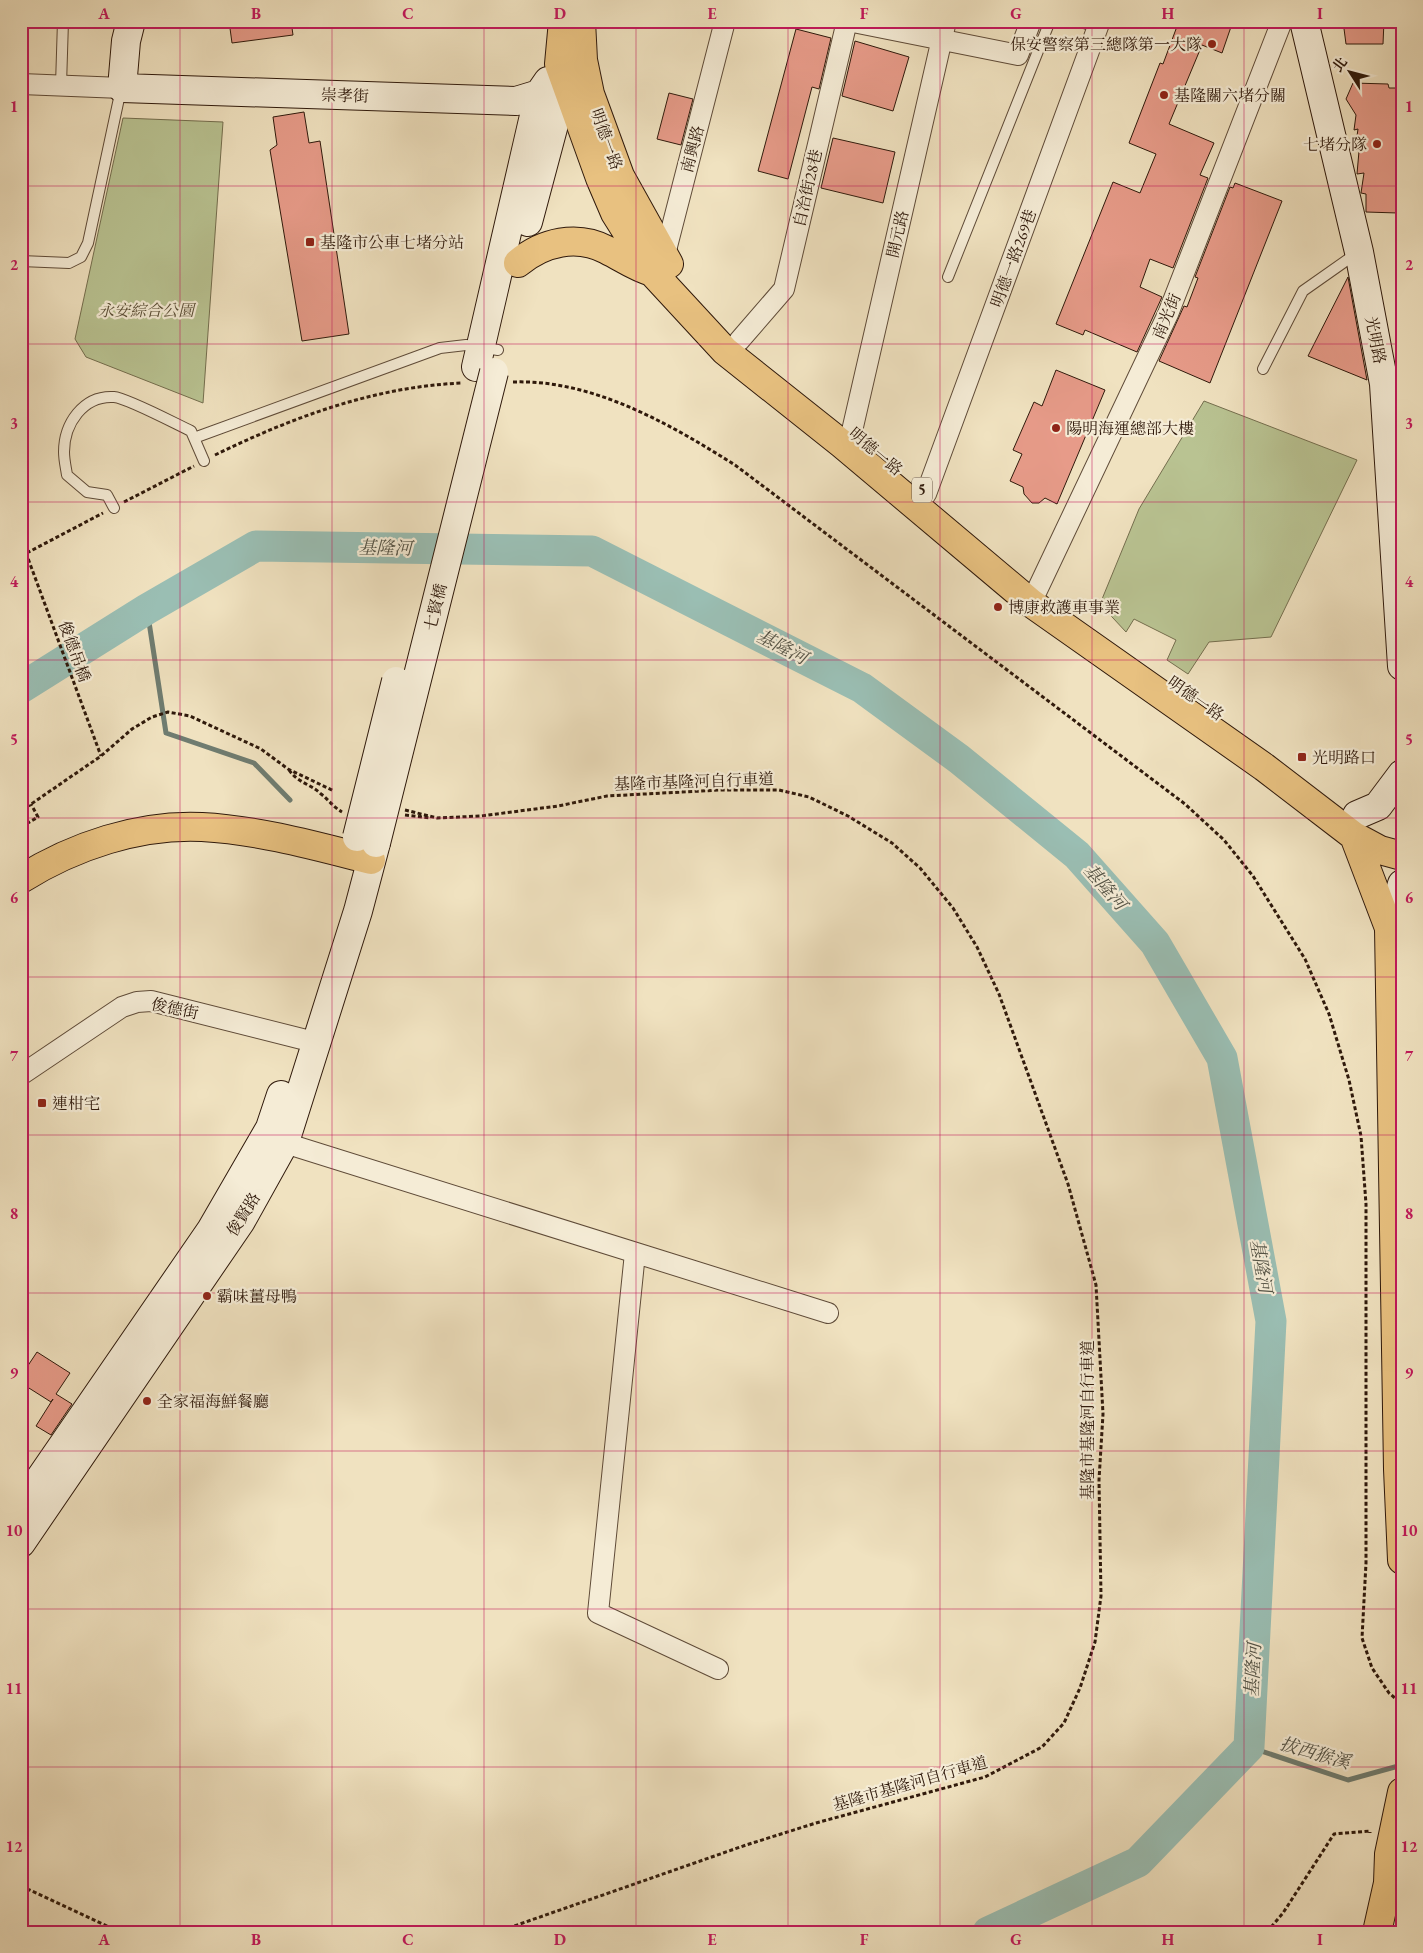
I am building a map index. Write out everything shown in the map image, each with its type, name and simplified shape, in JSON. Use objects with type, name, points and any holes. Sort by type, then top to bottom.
[{"type":"main road","name":"明德一路","points":[[562,21],[569,69],[600,178],[615,213],[725,351],[926,494],[1035,597]]},
{"type":"main road","name":"明德一路","points":[[569,69],[581,21]]},
{"type":"main road","points":[[518,263],[542,246],[577,241],[607,250],[631,265],[658,265]]},
{"type":"main road","name":"明德一路","points":[[658,265],[739,341],[847,437],[1035,597],[1264,767],[1355,826],[1402,852]]},
{"type":"main road","points":[[1355,826],[1389,928],[1398,1469],[1402,1560]]},
{"type":"main road","name":"5","points":[[1355,826],[1380,850],[1402,856]]},
{"type":"main road","points":[[21,878],[81,848],[118,836],[157,829],[202,827],[261,835],[366,836]]},
{"type":"main road","points":[[1377,1932],[1395,1885],[1390,1850],[1402,1792]]},
{"type":"street","points":[[21,84],[122,88],[126,40],[131,21]]},
{"type":"street","name":"南興路","points":[[658,265],[725,21]]},
{"type":"street","points":[[847,21],[944,31],[1018,55],[1031,21]]},
{"type":"street","name":"自治街28巷","points":[[739,341],[784,289],[847,21]]},
{"type":"street","name":"南光街","points":[[1035,597],[1168,314],[1282,21]]},
{"type":"street","name":"光明路","points":[[1304,21],[1359,252],[1384,384],[1402,666]]},
{"type":"street","name":"明德一路269巷","points":[[926,494],[1099,25]]},
{"type":"street","name":"開元路","points":[[847,437],[944,31]]},
{"type":"street","points":[[486,367],[539,94],[569,69]]},
{"type":"street","points":[[486,367],[518,263],[556,116],[558,97],[569,69]]},
{"type":"street","name":"崇孝街","points":[[122,88],[516,101],[539,94]]},
{"type":"street","name":"七賢橋","points":[[366,836],[486,367]]},
{"type":"street","points":[[1355,826],[1378,806],[1402,774]]},
{"type":"street","name":"俊賢路","points":[[21,1543],[241,1220],[275,1139],[309,1041],[358,911],[366,836]]},
{"type":"street","points":[[1389,928],[1402,884]]},
{"type":"street","name":"俊德街","points":[[21,1075],[116,1010],[138,1002],[151,1001],[309,1041]]},
{"type":"street","points":[[275,1139],[828,1313]]},
{"type":"street","name":"俊賢路","points":[[21,1506],[210,1230],[275,1139]]},
{"type":"street","points":[[635,1253],[598,1613],[718,1669]]},
{"type":"lane","points":[[61,85],[63,21]]},
{"type":"lane","points":[[948,277],[1050,21]]},
{"type":"lane","points":[[1079,21],[1099,25]]},
{"type":"lane","points":[[21,261],[69,263],[81,257],[88,242],[122,88]]},
{"type":"lane","points":[[1263,369],[1303,291],[1359,252]]},
{"type":"lane","points":[[194,438],[440,348],[454,345],[486,367]]},
{"type":"lane","points":[[114,508],[107,495],[87,492],[67,475],[64,452],[70,425],[80,408],[100,398],[116,397],[191,431],[204,461]]},
{"type":"path","points":[[21,556],[261,432],[329,407],[486,367],[532,381],[566,386],[614,401],[694,439],[736,465],[1185,804],[1224,840],[1254,876],[1305,959],[1329,1014],[1349,1080],[1361,1136],[1366,1204],[1366,1563],[1362,1638],[1372,1668],[1389,1693],[1402,1704]]},
{"type":"path","name":"俊德吊橋","points":[[26,553],[101,756]]},
{"type":"path","name":"基隆市基隆河自行車道","points":[[21,811],[101,756],[132,729],[152,717],[168,712],[190,716],[261,749],[288,769],[334,792]]},
{"type":"path","name":"基隆市基隆河自行車道","points":[[288,769],[296,779],[320,792],[334,808],[366,836]]},
{"type":"path","name":"基隆市基隆河自行車道","points":[[366,836],[437,818],[532,810],[607,796],[720,790],[779,790],[809,798],[848,816],[892,843],[920,868],[953,908],[977,947],[999,994],[1068,1184],[1084,1236],[1096,1285],[1103,1414],[1099,1480],[1101,1596],[1095,1642],[1080,1688],[1064,1723],[1042,1747],[985,1778],[816,1823],[746,1845],[497,1932]]},
{"type":"path","points":[[21,827],[38,817],[31,804]]},
{"type":"path","name":"基隆市基隆河自行車道","points":[[366,836],[437,818]]},
{"type":"path","points":[[1267,1932],[1283,1913],[1334,1834],[1370,1831],[1370,1850],[1390,1850]]},
{"type":"path","points":[[21,1886],[124,1932]]},
{"type":"green space","name":"永安綜合公園","points":[[123,118],[223,122],[203,403],[86,357],[75,339]]},
{"type":"green space","points":[[1204,401],[1357,460],[1271,637],[1209,642],[1188,674],[1167,660],[1176,640],[1134,619],[1126,632],[1100,604],[1139,509]]},
{"type":"building","points":[[229,21],[291,21],[293,35],[232,43]]},
{"type":"building","points":[[1179,21],[1233,21],[1222,53],[1202,45],[1169,124],[1214,143],[1200,175],[1208,178],[1173,268],[1150,259],[1140,287],[1162,297],[1137,352],[1085,330],[1083,335],[1056,324],[1113,182],[1140,193],[1156,154],[1129,143],[1160,63],[1163,64]]},
{"type":"building","points":[[1343,21],[1384,21],[1383,44],[1346,44]]},
{"type":"building","points":[[796,29],[831,38],[819,89],[812,87],[788,179],[758,171]]},
{"type":"building","points":[[855,41],[909,57],[893,111],[842,96]]},
{"type":"building","name":"七堵分隊","points":[[1353,83],[1388,84],[1389,88],[1398,88],[1398,213],[1366,212],[1366,194],[1361,193],[1364,173],[1357,174],[1359,151],[1355,150],[1358,129],[1354,130],[1356,115],[1346,99]]},
{"type":"building","points":[[669,93],[693,99],[681,145],[657,139]]},
{"type":"building","name":"基隆市公車七堵分站","points":[[304,112],[309,143],[320,141],[349,334],[302,341],[270,150],[277,145],[273,117]]},
{"type":"building","points":[[833,138],[895,152],[883,203],[821,188]]},
{"type":"building","points":[[1235,183],[1282,201],[1210,383],[1159,361],[1184,306],[1187,307],[1198,278],[1195,277],[1230,187],[1233,188]]},
{"type":"building","points":[[1348,277],[1367,380],[1308,356]]},
{"type":"building","name":"陽明海運總部大樓","points":[[1056,370],[1105,390],[1057,504],[1045,498],[1039,503],[1032,503],[1024,494],[1023,487],[1010,481],[1022,454],[1013,450],[1034,402],[1042,406]]},
{"type":"building","points":[[37,1352],[70,1373],[56,1394],[72,1404],[51,1435],[36,1426],[53,1399],[51,1402],[21,1383],[21,1376]]},
{"type":"waterway","name":"基隆河","points":[[21,688],[147,609],[256,546],[592,551],[862,688],[959,759],[1077,855],[1155,943],[1222,1058],[1271,1321],[1249,1747],[1138,1862],[988,1932]]},
{"type":"waterway","points":[[147,609],[166,733],[254,763],[290,800]]},
{"type":"waterway","name":"拔西猴溪","points":[[1249,1747],[1348,1780],[1402,1765]]},
{"type":"place","name":"保安警察第三總隊第一大隊","points":[[1212,44]]},
{"type":"place","name":"基隆關六堵分關","points":[[1164,95]]},
{"type":"place","name":"七堵分隊","points":[[1377,144]]},
{"type":"place","name":"基隆市公車七堵分站","points":[[310,242]]},
{"type":"place","name":"陽明海運總部大樓","points":[[1056,428]]},
{"type":"place","name":"博康救護車事業","points":[[998,607]]},
{"type":"place","name":"光明路口","points":[[1302,757]]},
{"type":"place","name":"連柑宅","points":[[42,1103]]},
{"type":"place","name":"霸味薑母鴨","points":[[207,1296]]},
{"type":"place","name":"全家福海鮮餐廳","points":[[147,1401]]}]
